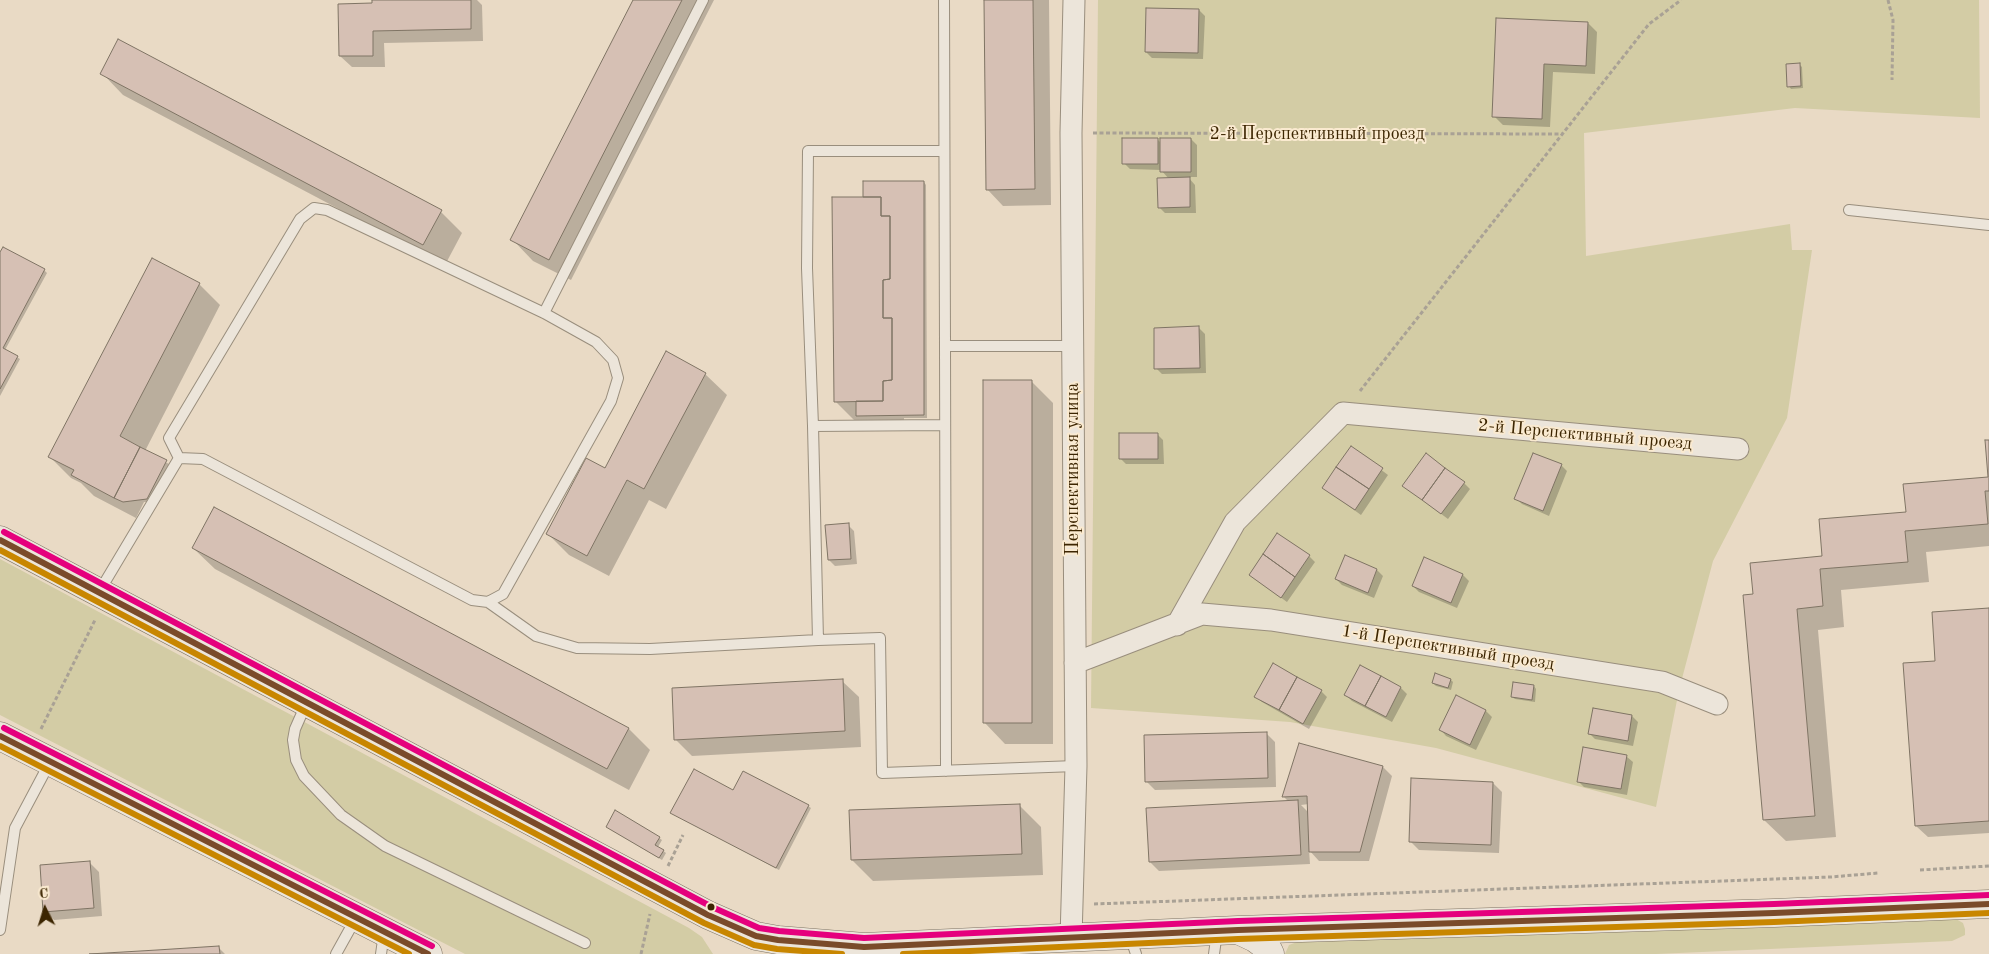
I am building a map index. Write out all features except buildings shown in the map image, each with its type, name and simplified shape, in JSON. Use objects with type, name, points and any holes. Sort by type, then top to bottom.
[{"type":"main road","points":[[0,540],[98,605],[306,703],[708,915],[751,945],[778,940],[927,950],[1071,938],[1133,945],[1223,938],[1989,904]]},
{"type":"main road","points":[[0,736],[356,916],[382,943],[428,954]]},
{"type":"main road","points":[[1223,938],[1261,942],[1266,946],[1270,954]]},
{"type":"street","name":"Перспективная улица","points":[[1071,938],[1076,766],[1071,133],[1074,0]]},
{"type":"street","name":"2-й Перспективный проезд","points":[[1343,413],[1738,449]]},
{"type":"street","points":[[1176,625],[1235,522],[1343,413]]},
{"type":"street","name":"1-й Перспективный проезд","points":[[1075,663],[1202,614],[1271,620],[1662,682],[1718,704]]},
{"type":"lane","points":[[544,313],[703,0]]},
{"type":"lane","points":[[944,0],[946,771]]},
{"type":"lane","points":[[818,640],[808,268],[808,151],[944,151]]},
{"type":"lane","points":[[179,458],[169,438],[300,219],[314,208],[327,210],[544,313],[596,342],[613,360],[618,378],[611,401],[503,594],[488,602]]},
{"type":"lane","points":[[1849,210],[1989,226]]},
{"type":"lane","points":[[945,346],[1072,346]]},
{"type":"lane","points":[[813,426],[945,425]]},
{"type":"lane","points":[[179,458],[202,459],[472,600],[488,602],[536,636],[577,648],[650,648],[880,638],[882,773],[1076,766]]},
{"type":"lane","points":[[98,605],[179,458]]},
{"type":"lane","points":[[306,703],[295,729],[293,740],[296,760],[304,776],[341,815],[385,846],[585,943]]},
{"type":"lane","points":[[0,930],[15,828],[50,761]]},
{"type":"lane","points":[[336,954],[356,916]]},
{"type":"path","points":[[1343,413],[1649,24],[1681,0]]},
{"type":"path","points":[[1888,0],[1893,20],[1892,80]]},
{"type":"path","name":"2-й Перспективный проезд","points":[[1071,133],[1563,134]]},
{"type":"path","points":[[39,733],[98,605]]},
{"type":"path","points":[[667,868],[683,835]]},
{"type":"path","points":[[1920,870],[1989,866]]},
{"type":"path","points":[[1071,904],[1831,877],[1878,873]]},
{"type":"path","points":[[640,954],[650,912]]},
{"type":"shaded area","points":[[1098,0],[1979,0],[1980,118],[1795,108],[1584,133],[1586,256],[1790,224],[1792,250],[1812,250],[1787,418],[1713,561],[1679,690],[1656,807],[1436,748],[1290,722],[1091,708]]},
{"type":"shaded area","points":[[0,559],[689,928],[702,937],[713,954],[465,954],[0,715]]},
{"type":"shaded area","points":[[1956,919],[1963,923],[1965,935],[1952,941],[1656,954],[1285,954],[1289,945],[1297,942]]},
{"type":"transit line","points":[[4,532],[712,907],[759,928],[864,938],[1238,921],[1774,904],[1989,895]]},
{"type":"transit line","points":[[0,540],[708,915],[756,936],[778,940],[864,947],[1238,930],[1774,913],[1989,904]]},
{"type":"transit line","points":[[0,550],[704,923],[754,945],[777,949],[842,954]]},
{"type":"transit line","points":[[4,728],[432,946]]},
{"type":"transit line","points":[[0,736],[428,954]]},
{"type":"transit line","points":[[0,746],[409,954]]},
{"type":"transit line","points":[[903,954],[1238,939],[1774,922],[1989,913]]}]
